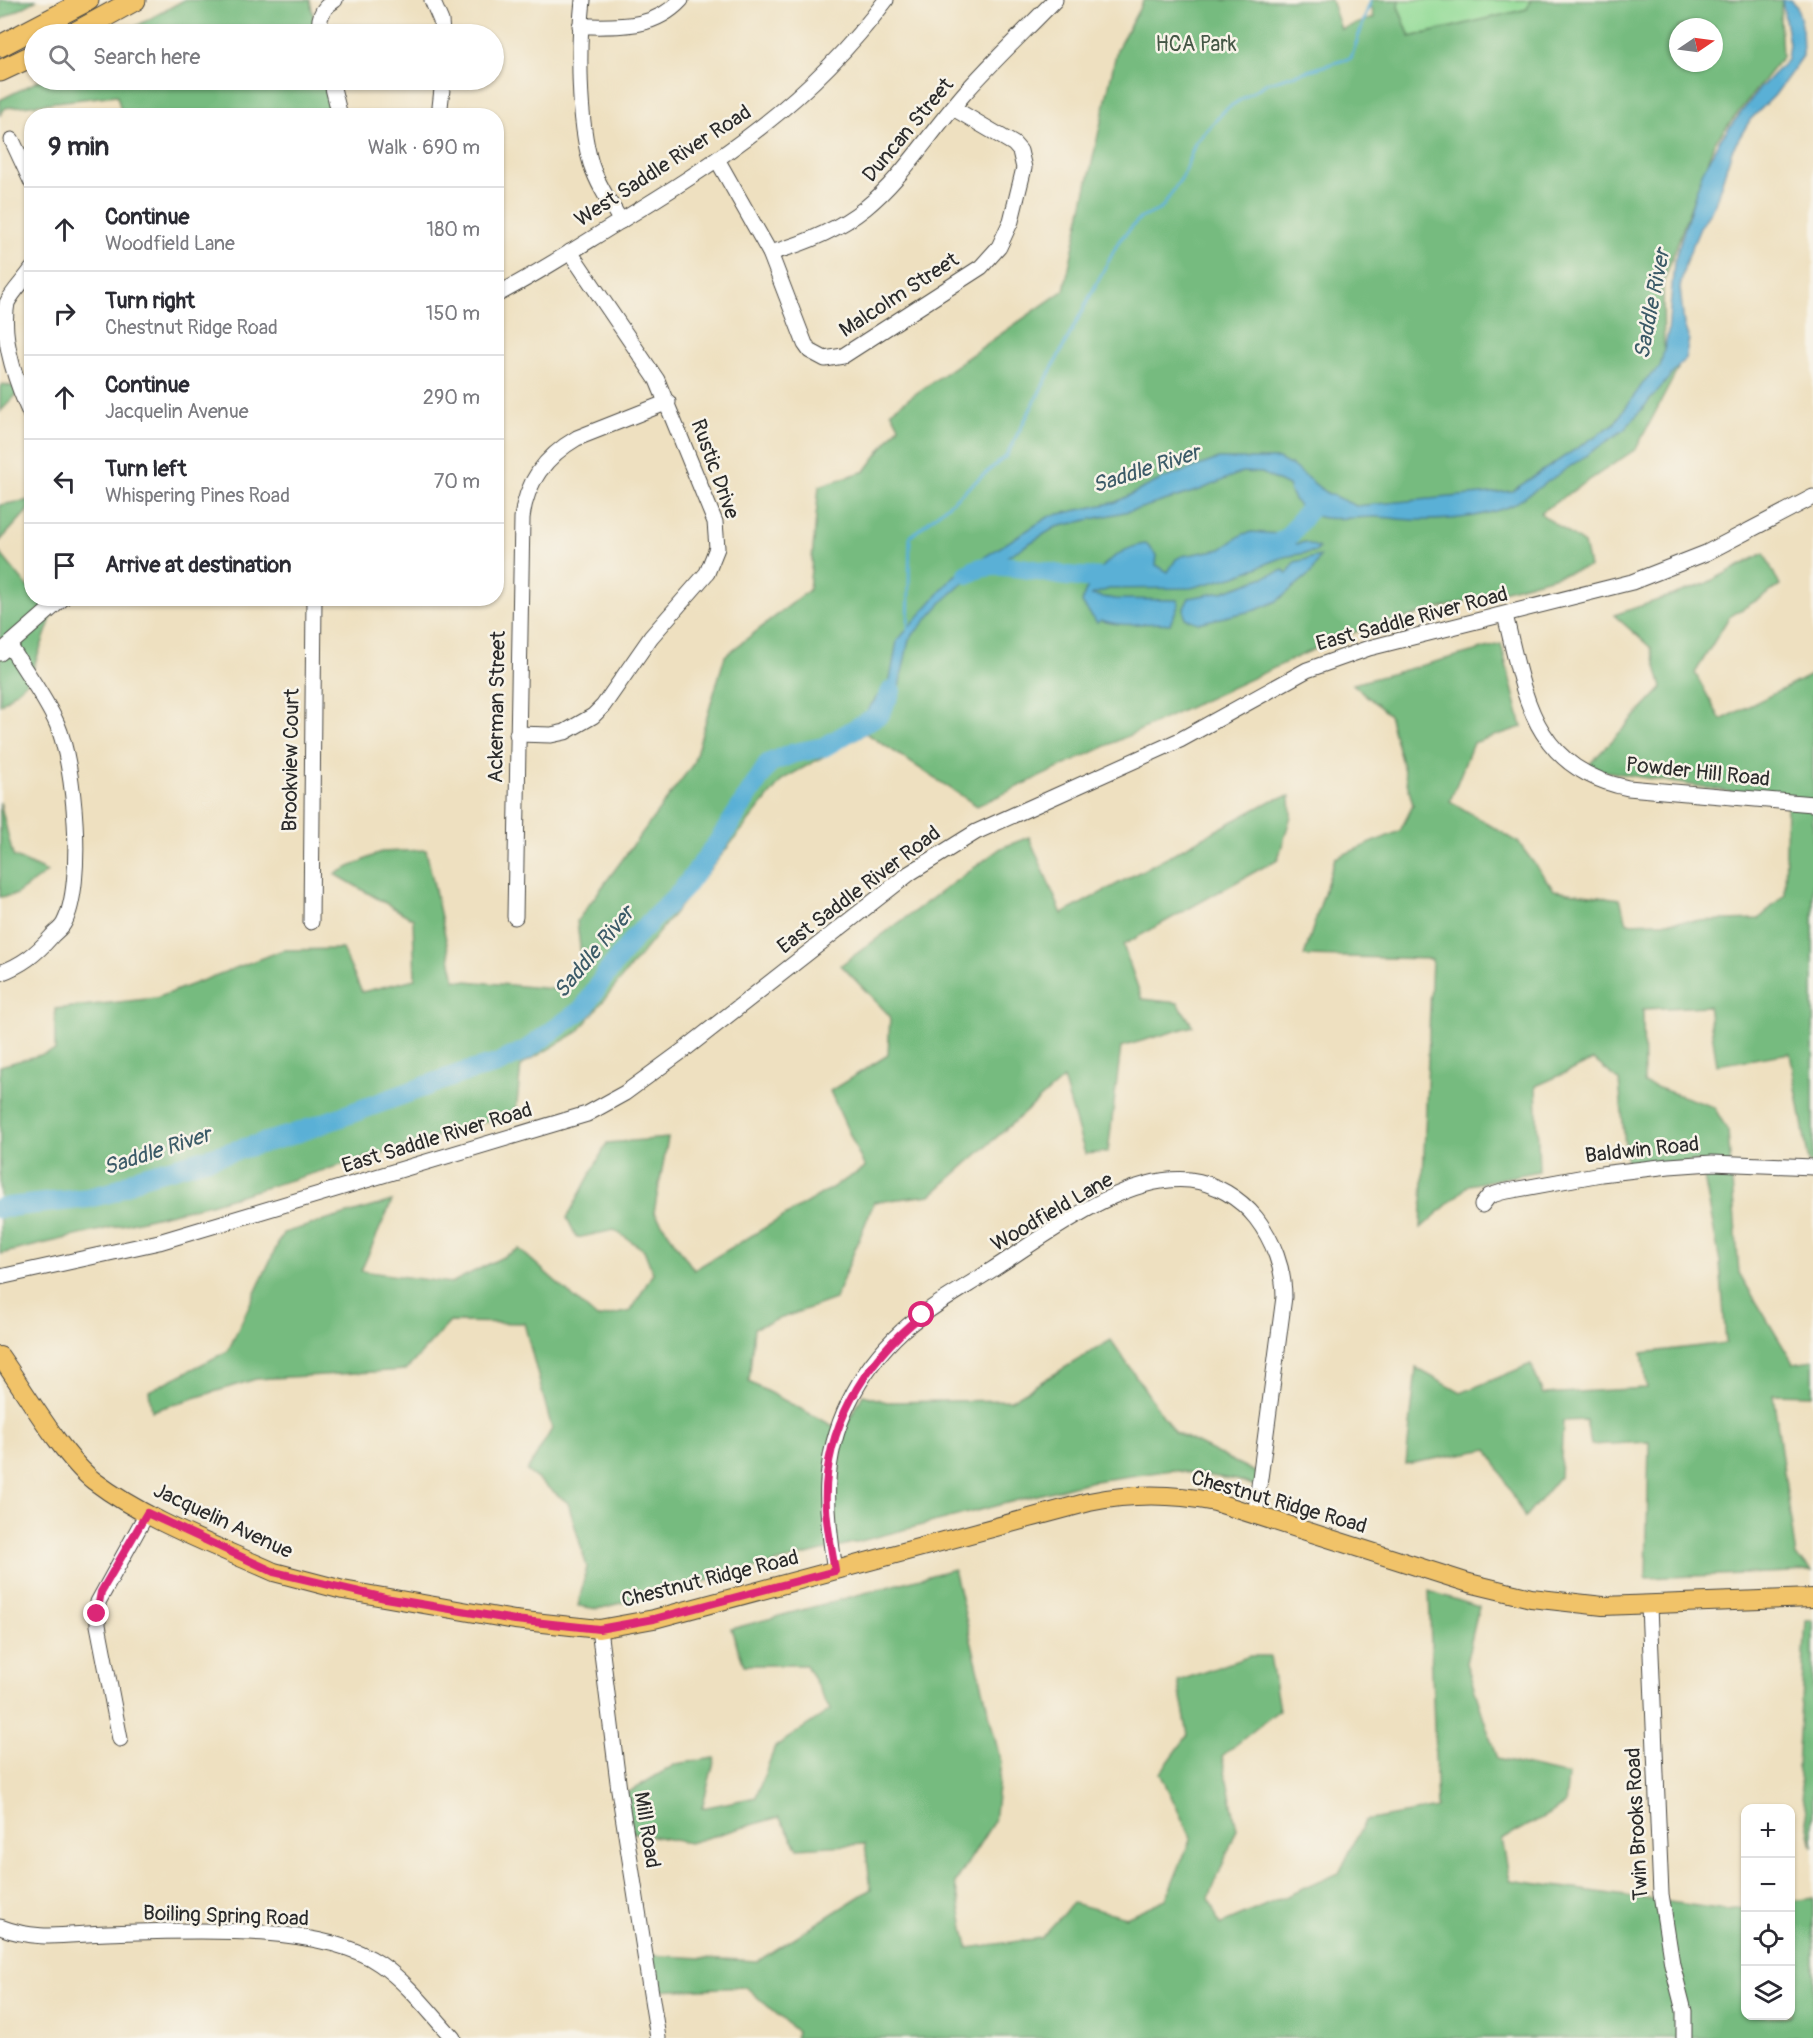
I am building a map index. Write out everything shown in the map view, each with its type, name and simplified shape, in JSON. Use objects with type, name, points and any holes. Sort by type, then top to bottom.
[{"type":"highway","points":[[42,24],[88,0]]},
{"type":"highway","points":[[91,24],[135,0]]},
{"type":"highway","points":[[0,46],[24,33]]},
{"type":"highway","points":[[0,71],[24,60]]},
{"type":"main road","name":"Jacquelin Avenue","points":[[0,1356],[55,1434],[93,1480],[147,1513],[274,1572],[295,1579],[375,1596],[515,1620],[599,1629]]},
{"type":"main road","name":"Chestnut Ridge Road","points":[[599,1629],[654,1619],[1114,1497],[1139,1494],[1190,1497],[1495,1590],[1567,1603],[1649,1606],[1813,1598]]},
{"type":"street","points":[[320,24],[320,17],[329,4],[335,0]]},
{"type":"street","points":[[432,0],[441,24]]},
{"type":"street","points":[[583,0],[580,26],[586,146],[602,190],[621,221]]},
{"type":"street","points":[[580,26],[647,23],[672,10],[681,0]]},
{"type":"street","name":"West Saddle River Road","points":[[504,290],[718,161],[786,109],[813,84],[846,50],[886,0]]},
{"type":"street","name":"Duncan Street","points":[[770,253],[812,240],[836,229],[874,203],[894,184],[952,108],[1055,0]]},
{"type":"street","points":[[334,90],[338,108]]},
{"type":"street","points":[[441,108],[442,90]]},
{"type":"street","name":"Malcolm Street","points":[[718,161],[770,253],[805,344],[810,351],[825,359],[843,356],[981,267],[999,248],[1006,234],[1024,168],[1024,160],[1014,144],[952,108]]},
{"type":"street","points":[[12,140],[24,166]]},
{"type":"street","name":"Rustic Drive","points":[[517,734],[551,735],[565,732],[593,716],[603,706],[651,637],[707,573],[714,560],[717,535],[715,522],[668,402],[645,358],[570,252]]},
{"type":"street","points":[[24,280],[7,304],[2,332],[7,363],[24,400]]},
{"type":"street","name":"Ackerman Street","points":[[515,917],[522,518],[533,480],[551,456],[577,438],[668,402]]},
{"type":"street","name":"East Saddle River Road","points":[[0,1277],[159,1242],[587,1114],[625,1093],[685,1049],[899,881],[976,832],[1180,740],[1307,670],[1369,648],[1594,594],[1670,569],[1742,536],[1813,497]]},
{"type":"street","points":[[0,974],[29,960],[63,926],[72,894],[75,858],[72,786],[57,725],[5,649],[54,606]]},
{"type":"street","name":"Brookview Court","points":[[311,922],[314,606]]},
{"type":"street","name":"Powder Hill Road","points":[[1504,615],[1528,706],[1536,724],[1561,756],[1579,771],[1611,785],[1628,788],[1813,804]]},
{"type":"street","name":"Baldwin Road","points":[[1482,1205],[1489,1196],[1502,1192],[1634,1169],[1712,1163],[1813,1167]]},
{"type":"street","name":"Woodfield Lane","points":[[835,1571],[826,1509],[832,1450],[848,1404],[883,1350],[922,1315],[1080,1214],[1117,1196],[1156,1182],[1190,1180],[1210,1185],[1238,1200],[1261,1224],[1278,1260],[1284,1281],[1284,1298],[1255,1516]]},
{"type":"street","points":[[120,1739],[98,1624],[98,1602],[147,1513]]},
{"type":"street","name":"Twin Brooks Road","points":[[1649,1606],[1661,1894],[1672,1964],[1684,2011],[1684,2038]]},
{"type":"street","name":"Mill Road","points":[[599,1629],[619,1790],[658,2038]]},
{"type":"street","name":"Boiling Spring Road","points":[[0,1927],[43,1938],[105,1933],[205,1932],[302,1936],[344,1946],[362,1953],[392,1973],[453,2038]]},
{"type":"green space","points":[[0,0],[37,0],[0,20]]},
{"type":"green space","points":[[184,0],[310,0],[315,24],[140,24]]},
{"type":"green space","name":"HCA Park","points":[[1144,0],[1331,0],[1341,29],[1374,18],[1370,0],[1399,0],[1398,7],[1410,37],[1527,9],[1531,0],[1782,0],[1780,18],[1782,57],[1714,143],[1663,283],[1664,368],[1678,369],[1636,449],[1540,513],[1584,544],[1589,567],[1345,635],[977,806],[866,733],[783,779],[578,1032],[521,1065],[516,1113],[210,1204],[0,1254],[0,1066],[55,1051],[55,1009],[156,998],[283,950],[342,949],[362,992],[415,979],[413,919],[335,874],[381,852],[426,850],[455,980],[554,989],[582,965],[577,921],[693,764],[725,656],[809,590],[819,486],[865,471],[899,426],[891,411],[1064,290],[1117,49]]},
{"type":"green space","points":[[1399,0],[1531,0],[1527,9],[1410,37],[1398,6]]},
{"type":"green space","points":[[24,88],[24,90],[329,90],[333,108],[120,108],[117,95],[5,108],[0,115],[0,100]]},
{"type":"green space","points":[[3,384],[22,389],[0,412],[0,387]]},
{"type":"green space","points":[[24,501],[24,515],[0,541],[0,505]]},
{"type":"green space","points":[[0,553],[24,582],[24,606],[44,606],[52,616],[29,680],[0,705]]},
{"type":"green space","points":[[1764,553],[1780,586],[1729,617],[1695,673],[1721,720],[1813,674],[1813,1163],[1809,1163],[1790,1053],[1717,1065],[1708,1006],[1643,1009],[1644,1083],[1714,1107],[1728,1131],[1739,1273],[1793,1363],[1813,1360],[1813,1395],[1773,1394],[1796,1557],[1812,1571],[1646,1578],[1649,1442],[1591,1445],[1586,1420],[1563,1421],[1560,1476],[1525,1518],[1488,1449],[1406,1464],[1416,1368],[1461,1393],[1531,1364],[1543,1394],[1647,1388],[1642,1353],[1726,1343],[1720,1262],[1701,1161],[1627,1167],[1619,1081],[1594,1060],[1536,1086],[1539,1171],[1469,1185],[1421,1228],[1432,959],[1304,956],[1335,858],[1400,831],[1413,805],[1389,715],[1353,684],[1501,644],[1522,727],[1473,743],[1450,801],[1518,842],[1554,890],[1620,899],[1627,923],[1759,919],[1785,894],[1787,801],[1586,768],[1662,688],[1651,648],[1614,615],[1705,584]]},
{"type":"green space","points":[[1290,796],[1291,816],[1278,859],[1123,945],[1142,999],[1178,1003],[1193,1026],[1121,1047],[1108,1152],[1085,1154],[1063,1079],[931,1195],[874,1202],[835,1299],[754,1328],[749,1382],[843,1431],[863,1395],[887,1402],[1011,1400],[1111,1340],[1174,1432],[1267,1478],[1264,1489],[1237,1480],[1172,1470],[1088,1482],[598,1609],[578,1606],[587,1567],[568,1503],[527,1471],[552,1429],[524,1323],[450,1322],[406,1370],[256,1379],[152,1411],[149,1391],[228,1351],[283,1233],[392,1201],[361,1271],[451,1283],[519,1249],[597,1318],[631,1311],[653,1273],[644,1250],[614,1230],[577,1238],[567,1218],[607,1143],[668,1138],[654,1212],[694,1270],[865,1168],[830,1091],[888,1055],[890,1016],[841,965],[1001,848],[1029,837],[1062,914],[1272,800]]},
{"type":"green space","points":[[0,802],[13,856],[47,872],[15,895],[0,897]]},
{"type":"green space","points":[[954,1569],[1001,1763],[994,1821],[955,1883],[968,1948],[1041,1938],[1073,1903],[1126,1917],[1166,1899],[1191,1838],[1160,1773],[1188,1735],[1178,1681],[1250,1656],[1270,1656],[1279,1710],[1222,1756],[1237,1829],[1209,1898],[1220,1925],[1339,1873],[1365,1821],[1437,1808],[1429,1591],[1479,1607],[1466,1663],[1497,1759],[1568,1775],[1565,1805],[1502,1840],[1510,1880],[1727,1910],[1741,1908],[1741,2020],[1795,2020],[1795,1900],[1813,1898],[1813,2038],[795,2038],[797,2032],[746,1987],[652,1991],[647,1955],[758,1961],[871,1889],[865,1844],[798,1848],[779,1817],[689,1843],[627,1831],[622,1796],[676,1764],[715,1758],[702,1808],[756,1797],[775,1747],[830,1710],[806,1665],[744,1665],[731,1629]]},
{"type":"green space","points":[[1813,1620],[1813,1847],[1797,1766],[1806,1621]]},
{"type":"water","points":[[1782,0],[1790,0],[1797,7],[1802,25],[1803,56],[1775,95],[1750,120],[1732,150],[1715,204],[1700,228],[1685,264],[1680,288],[1684,325],[1689,339],[1685,359],[1625,429],[1513,505],[1476,516],[1425,520],[1319,517],[1299,506],[1288,486],[1262,473],[1242,472],[1200,490],[1138,509],[1056,527],[962,584],[944,600],[909,639],[896,702],[884,715],[868,709],[890,680],[897,641],[954,576],[1050,516],[1116,502],[1162,479],[1218,459],[1279,459],[1295,468],[1325,492],[1356,506],[1512,491],[1614,424],[1646,379],[1660,367],[1668,333],[1674,262],[1702,173],[1719,141],[1760,88],[1787,60],[1789,44]]},
{"type":"water","points":[[1252,532],[1279,534],[1297,544],[1305,542],[1319,548],[1317,551],[1284,557],[1236,576],[1191,588],[1109,589],[1091,595],[1115,599],[1177,600],[1179,604],[1170,624],[1118,624],[1101,620],[1097,623],[1082,603],[1090,582],[1105,564],[1135,546],[1146,544],[1157,555],[1156,565],[1168,572],[1176,559],[1182,556],[1221,549],[1243,534]]},
{"type":"water","points":[[1320,556],[1312,572],[1277,601],[1256,610],[1198,623],[1185,618],[1184,608],[1189,598],[1222,592],[1284,570],[1287,574],[1295,562]]},
{"type":"waterway","points":[[908,631],[910,537],[1006,456],[1119,241],[1139,219],[1161,209],[1183,176],[1195,143],[1226,109],[1267,83],[1351,58],[1371,0]]},
{"type":"waterway","name":"Saddle River","points":[[1265,552],[1289,536],[1313,504],[1328,507]]},
{"type":"waterway","name":"Saddle River","points":[[968,574],[990,566],[1003,566],[1068,576],[1119,578]]},
{"type":"waterway","name":"Saddle River","points":[[0,1208],[88,1198],[113,1192],[141,1177],[291,1135],[462,1073],[497,1064],[526,1050],[584,1008],[603,978],[634,938],[684,888],[721,838],[769,763],[794,753],[824,747],[880,714],[891,691]]},
{"type":"route","points":[[97,1614],[101,1592],[147,1513],[274,1572],[295,1579],[385,1598],[515,1620],[599,1629],[654,1619],[835,1571],[826,1498],[832,1450],[839,1427],[857,1386],[868,1369],[903,1330],[922,1315]]}]
